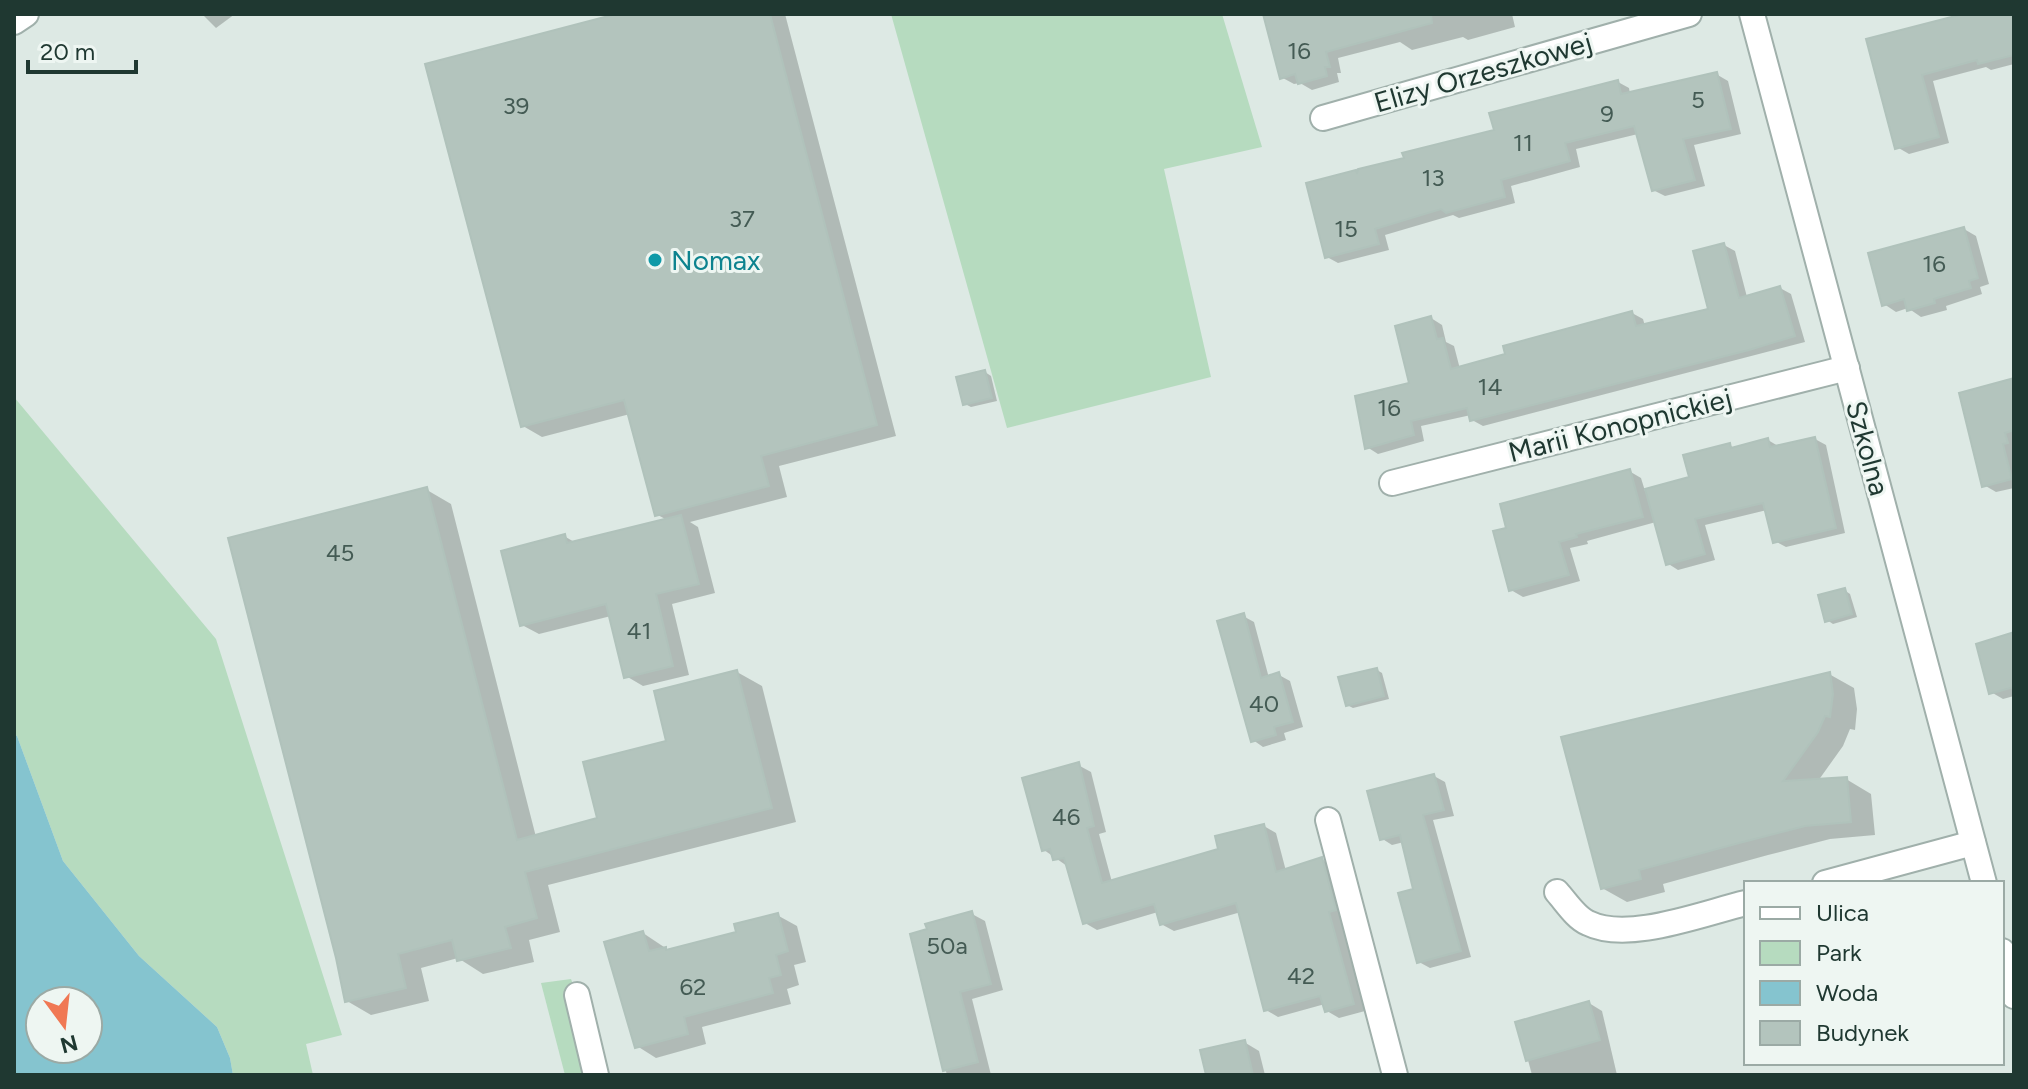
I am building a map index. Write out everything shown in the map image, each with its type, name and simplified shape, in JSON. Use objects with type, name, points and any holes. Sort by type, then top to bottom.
[{"type":"street","points":[[14,22],[26,14]]},
{"type":"street","name":"Elizy Orzeszkowej","points":[[1323,118],[1689,14]]},
{"type":"street","name":"Szkolna","points":[[1752,14],[1983,881]]},
{"type":"street","name":"Marii Konopnickiej","points":[[1392,483],[1847,368]]},
{"type":"street","points":[[1328,820],[1395,1075]]},
{"type":"street","points":[[1832,881],[1973,843]]},
{"type":"street","points":[[1557,892],[1585,922],[1612,931],[1633,931],[1744,903]]},
{"type":"street","points":[[2004,958],[2014,996]]},
{"type":"street","points":[[577,995],[596,1075]]},
{"type":"green space","points":[[891,14],[1222,14],[1262,147],[1164,169],[1211,377],[1007,428]]},
{"type":"green space","points":[[14,397],[216,639],[342,1035],[306,1044],[313,1075],[233,1075],[230,1058],[217,1027],[139,956],[63,861],[14,734]]},
{"type":"green space","points":[[571,979],[596,1075],[565,1075],[541,983]]},
{"type":"water","points":[[14,734],[63,861],[139,956],[217,1027],[230,1058],[233,1075],[14,1075]]},
{"type":"building","name":"Nomax","points":[[616,14],[770,14],[877,425],[761,456],[769,486],[655,516],[624,400],[521,427],[425,64]]},
{"type":"building","points":[[1263,14],[1431,14],[1432,23],[1326,52],[1330,67],[1325,67],[1327,76],[1298,84],[1295,74],[1280,79]]},
{"type":"building","points":[[1963,14],[2014,14],[2014,55],[1978,64],[1977,60],[1922,75],[1939,137],[1895,149],[1866,39]]},
{"type":"building","points":[[1717,72],[1731,129],[1683,139],[1695,180],[1652,191],[1634,126],[1565,143],[1570,161],[1501,180],[1505,197],[1446,213],[1441,209],[1375,229],[1379,244],[1325,258],[1306,183],[1356,170],[1357,174],[1358,169],[1404,158],[1402,153],[1494,130],[1489,113],[1618,80],[1621,94]]},
{"type":"building","points":[[1964,227],[1978,278],[1969,281],[1971,288],[1907,311],[1904,299],[1882,306],[1868,253]]},
{"type":"building","points":[[1724,243],[1739,298],[1780,286],[1795,336],[1470,421],[1467,408],[1411,421],[1414,435],[1365,449],[1355,396],[1409,383],[1395,326],[1431,316],[1437,339],[1443,338],[1451,369],[1505,354],[1503,346],[1632,311],[1636,326],[1708,309],[1693,251]]},
{"type":"building","points":[[985,370],[992,398],[963,405],[956,377]]},
{"type":"building","points":[[2014,378],[2014,430],[2005,433],[2008,443],[2003,444],[2012,479],[1982,487],[1959,393]]},
{"type":"building","points":[[1815,437],[1836,528],[1773,543],[1763,503],[1695,519],[1705,554],[1666,565],[1645,489],[1689,477],[1683,455],[1730,443],[1731,448],[1768,438],[1770,447]]},
{"type":"building","points":[[1630,469],[1643,517],[1576,534],[1577,537],[1559,542],[1569,575],[1509,591],[1493,531],[1506,528],[1500,504]]},
{"type":"building","points":[[427,487],[517,840],[597,818],[583,762],[666,741],[654,691],[737,670],[772,808],[525,872],[537,918],[505,927],[511,948],[457,961],[452,940],[398,954],[406,988],[345,1002],[228,538]]},
{"type":"building","points":[[681,515],[699,584],[656,594],[673,666],[624,678],[606,604],[520,626],[501,551],[565,534],[567,543]]},
{"type":"building","points":[[1845,588],[1852,614],[1825,622],[1818,595]]},
{"type":"building","points":[[1244,613],[1261,678],[1279,672],[1293,722],[1274,727],[1276,735],[1251,742],[1217,621]]},
{"type":"building","points":[[2014,632],[2014,687],[1989,694],[1976,644]]},
{"type":"building","points":[[1377,668],[1384,696],[1346,706],[1338,677]]},
{"type":"building","points":[[1830,672],[1833,694],[1830,717],[1825,716],[1818,732],[1783,781],[1847,777],[1851,822],[1805,826],[1743,842],[1639,870],[1641,879],[1601,889],[1561,737]]},
{"type":"building","points":[[1079,762],[1094,826],[1087,828],[1102,883],[1218,849],[1215,836],[1264,824],[1276,872],[1322,857],[1336,910],[1329,912],[1354,1004],[1325,1012],[1320,996],[1264,1011],[1236,903],[1160,925],[1154,904],[1083,924],[1064,858],[1053,860],[1050,849],[1042,851],[1022,778]]},
{"type":"building","points":[[1434,774],[1444,810],[1423,815],[1461,951],[1417,963],[1398,893],[1413,889],[1400,835],[1380,840],[1367,791]]},
{"type":"building","points":[[972,911],[991,984],[960,992],[978,1062],[943,1071],[910,934],[927,929],[925,924]]},
{"type":"building","points":[[778,913],[788,951],[776,955],[781,975],[769,978],[773,993],[684,1017],[688,1034],[635,1048],[604,942],[643,931],[649,951],[666,947],[666,950],[736,932],[734,924]]},
{"type":"building","points":[[1589,1001],[1600,1040],[1526,1061],[1515,1022]]},
{"type":"building","points":[[1245,1040],[1253,1075],[1206,1075],[1200,1050]]},
{"type":"place","name":"Nomax","points":[[655,260]]}]
